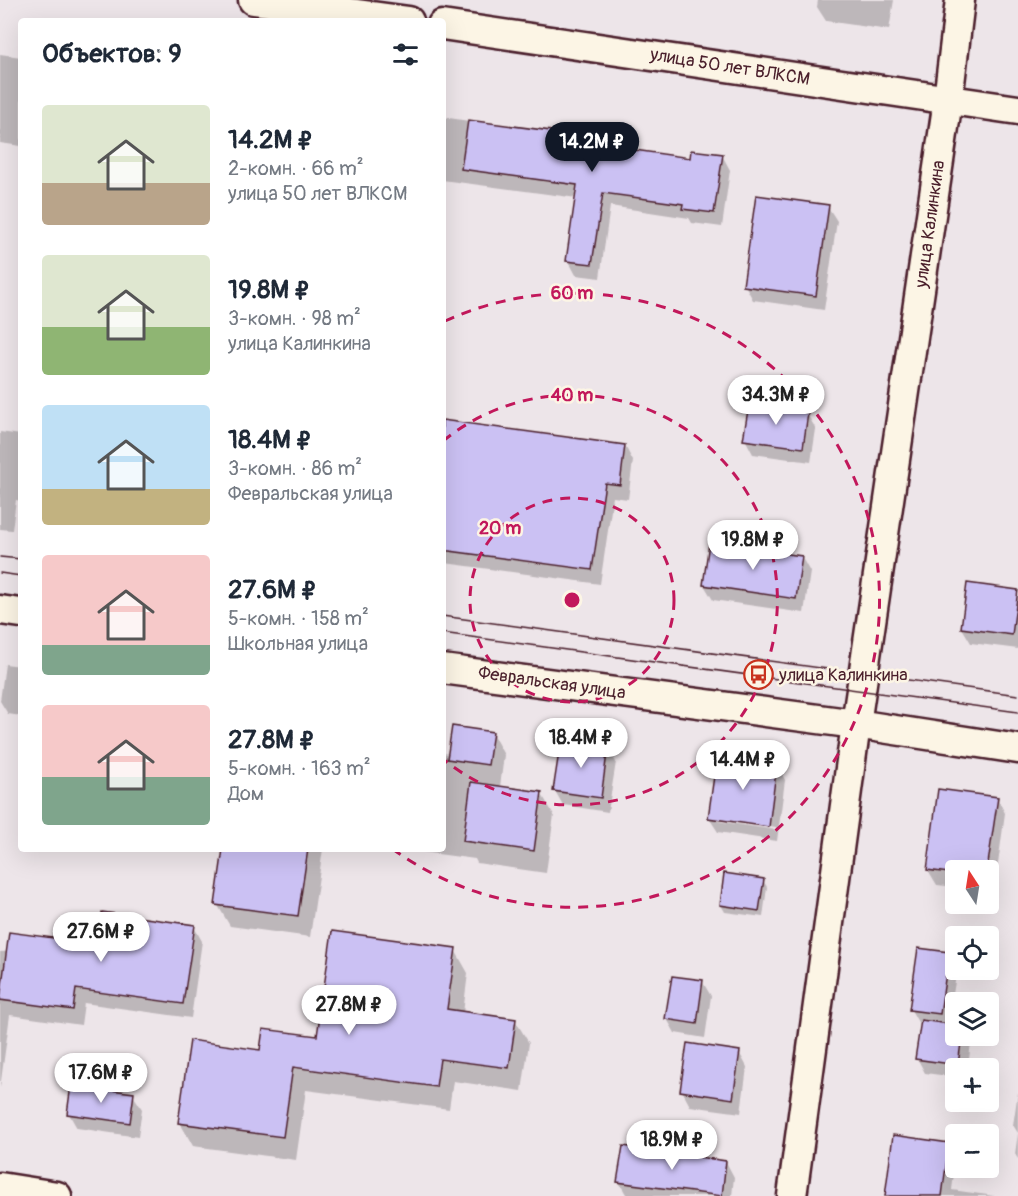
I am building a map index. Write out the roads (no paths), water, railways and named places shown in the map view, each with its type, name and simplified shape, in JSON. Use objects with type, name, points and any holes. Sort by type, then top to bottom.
[{"type":"street","points":[[252,0],[387,18]]},
{"type":"street","name":"улица Калинкина","points":[[792,1196],[856,724],[948,100],[960,0]]},
{"type":"street","name":"улица 50 лет ВЛКСМ","points":[[446,27],[1018,110]]},
{"type":"street","points":[[0,610],[18,613]]},
{"type":"street","name":"Февральская улица","points":[[446,670],[856,724],[1018,749]]},
{"type":"street","points":[[0,1187],[57,1196]]},
{"type":"tram line","points":[[0,557],[18,559]]},
{"type":"tram line","points":[[0,573],[18,576]]},
{"type":"tram line","points":[[446,617],[1018,695]]},
{"type":"tram line","points":[[446,634],[1018,712]]},
{"type":"place","name":"улица Калинкина","points":[[758,675]]}]
